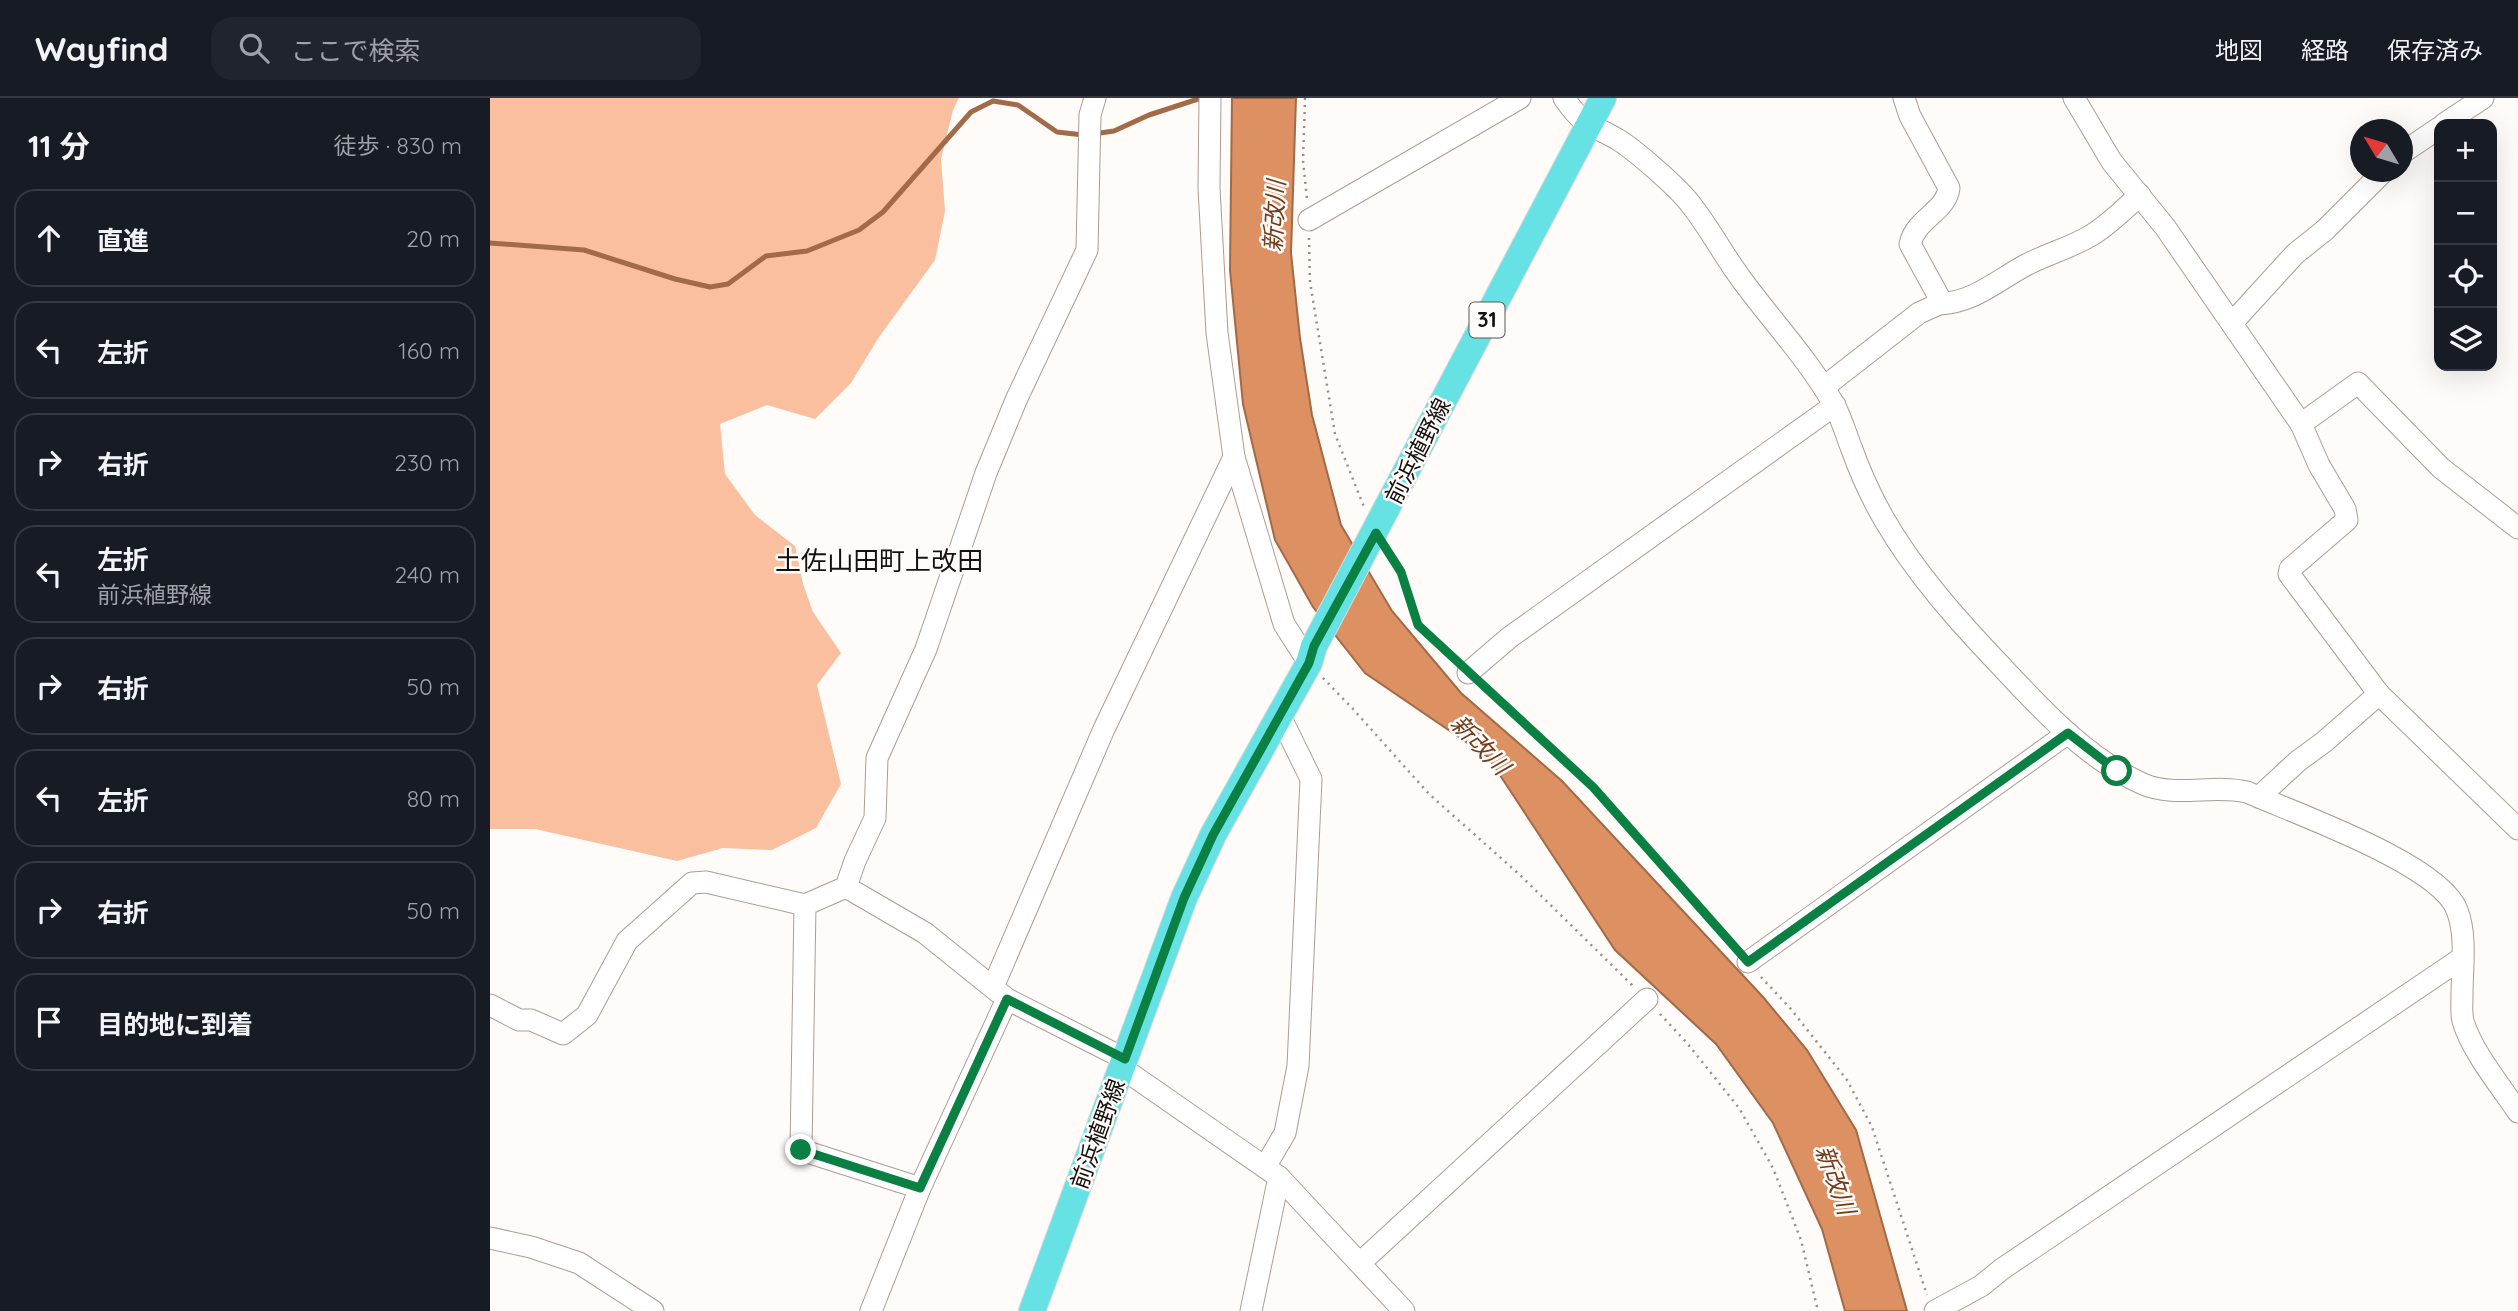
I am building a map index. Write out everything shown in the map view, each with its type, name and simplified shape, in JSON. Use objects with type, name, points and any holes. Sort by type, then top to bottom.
[{"type":"main road","name":"前浜植野線","points":[[1032,1311],[1184,898],[1213,835],[1312,655],[1603,98]]},
{"type":"street","points":[[490,1005],[519,1020],[531,1020],[563,1034],[587,1015],[627,941],[692,883],[706,882],[805,905],[846,887],[875,818],[877,758],[926,649],[986,473],[1017,398],[1087,250],[1090,115],[1095,98]]},
{"type":"street","points":[[1210,98],[1209,188],[1216,333],[1234,457],[1284,624],[1312,655]]},
{"type":"street","points":[[1309,220],[1520,98]]},
{"type":"street","points":[[1564,98],[1576,116],[1618,140],[1679,191],[1691,205],[1741,279],[1829,396],[1865,484],[1885,521],[1921,575],[2052,720],[2117,771],[2145,785],[2162,790],[2229,788],[2259,797],[2374,846],[2416,869],[2449,897],[2457,909],[2462,932],[2463,1022],[2479,1054],[2518,1112]]},
{"type":"street","points":[[1904,98],[1910,116],[1949,188],[1948,198],[1913,232],[1909,244],[1940,303]]},
{"type":"street","points":[[2074,98],[2112,162],[2165,227],[2301,424],[2319,466],[2345,509],[2347,520],[2290,569],[2289,574],[2379,694],[2518,829]]},
{"type":"street","points":[[2452,119],[2483,98]]},
{"type":"street","points":[[2413,146],[2434,131]]},
{"type":"street","points":[[2232,323],[2295,254],[2325,230],[2373,182]]},
{"type":"street","points":[[1468,673],[1510,637],[1829,396],[1919,313],[1940,303],[1959,303],[2027,264],[2082,241],[2140,195]]},
{"type":"street","points":[[2301,424],[2358,383],[2441,468],[2518,528]]},
{"type":"street","points":[[871,1311],[1104,729],[1234,457]]},
{"type":"street","points":[[2259,797],[2379,694]]},
{"type":"street","points":[[1251,1311],[1272,1172],[1285,1133],[1298,1066],[1311,779],[1279,714]]},
{"type":"street","points":[[1748,962],[2068,733]]},
{"type":"street","points":[[846,887],[925,933],[1000,993],[1124,1063],[1272,1172],[1404,1311]]},
{"type":"street","points":[[805,905],[801,1150],[920,1188]]},
{"type":"street","points":[[1932,1304],[1981,1286],[2002,1269],[2462,958]]},
{"type":"street","points":[[1360,1263],[1647,999]]},
{"type":"street","points":[[490,1238],[531,1247],[579,1263],[653,1311]]},
{"type":"path","points":[[1305,98],[1303,161],[1309,220],[1310,282],[1335,434],[1373,537],[1401,572],[1418,625],[1593,787],[1790,1008],[1847,1080],[1872,1127],[1932,1304]]},
{"type":"path","points":[[1312,655],[1353,709],[1429,794],[1520,875],[1647,999],[1688,1043],[1739,1108],[1773,1168],[1801,1240],[1818,1311]]},
{"type":"shaded area","points":[[490,98],[959,98],[953,110],[941,159],[945,211],[935,260],[879,337],[851,383],[815,419],[767,405],[720,424],[725,474],[755,515],[795,546],[803,584],[813,612],[841,653],[817,685],[841,784],[816,828],[772,850],[723,848],[677,861],[535,829],[490,829]]},
{"type":"water","name":"新改川","points":[[1232,98],[1296,98],[1291,253],[1312,415],[1341,525],[1392,611],[1461,693],[1562,781],[1763,997],[1807,1050],[1856,1130],[1907,1311],[1845,1311],[1822,1229],[1773,1123],[1716,1044],[1615,950],[1488,757],[1365,673],[1313,607],[1275,540],[1243,404],[1230,270]]},
{"type":"waterway","points":[[1093,134],[1114,131],[1149,115],[1201,98]]},
{"type":"waterway","points":[[490,243],[584,250],[675,279],[710,287],[728,284],[766,256],[807,251],[859,230],[883,212],[971,112],[993,101],[1018,105],[1057,132],[1083,135]]},
{"type":"district","name":"土佐山田町上改田","points":[[879,561]]},
{"type":"route","points":[[801,1150],[920,1188],[1007,999],[1125,1059],[1184,898],[1213,835],[1309,663],[1314,646],[1376,533],[1401,572],[1418,625],[1593,787],[1748,962],[2068,733],[2117,771]]}]
